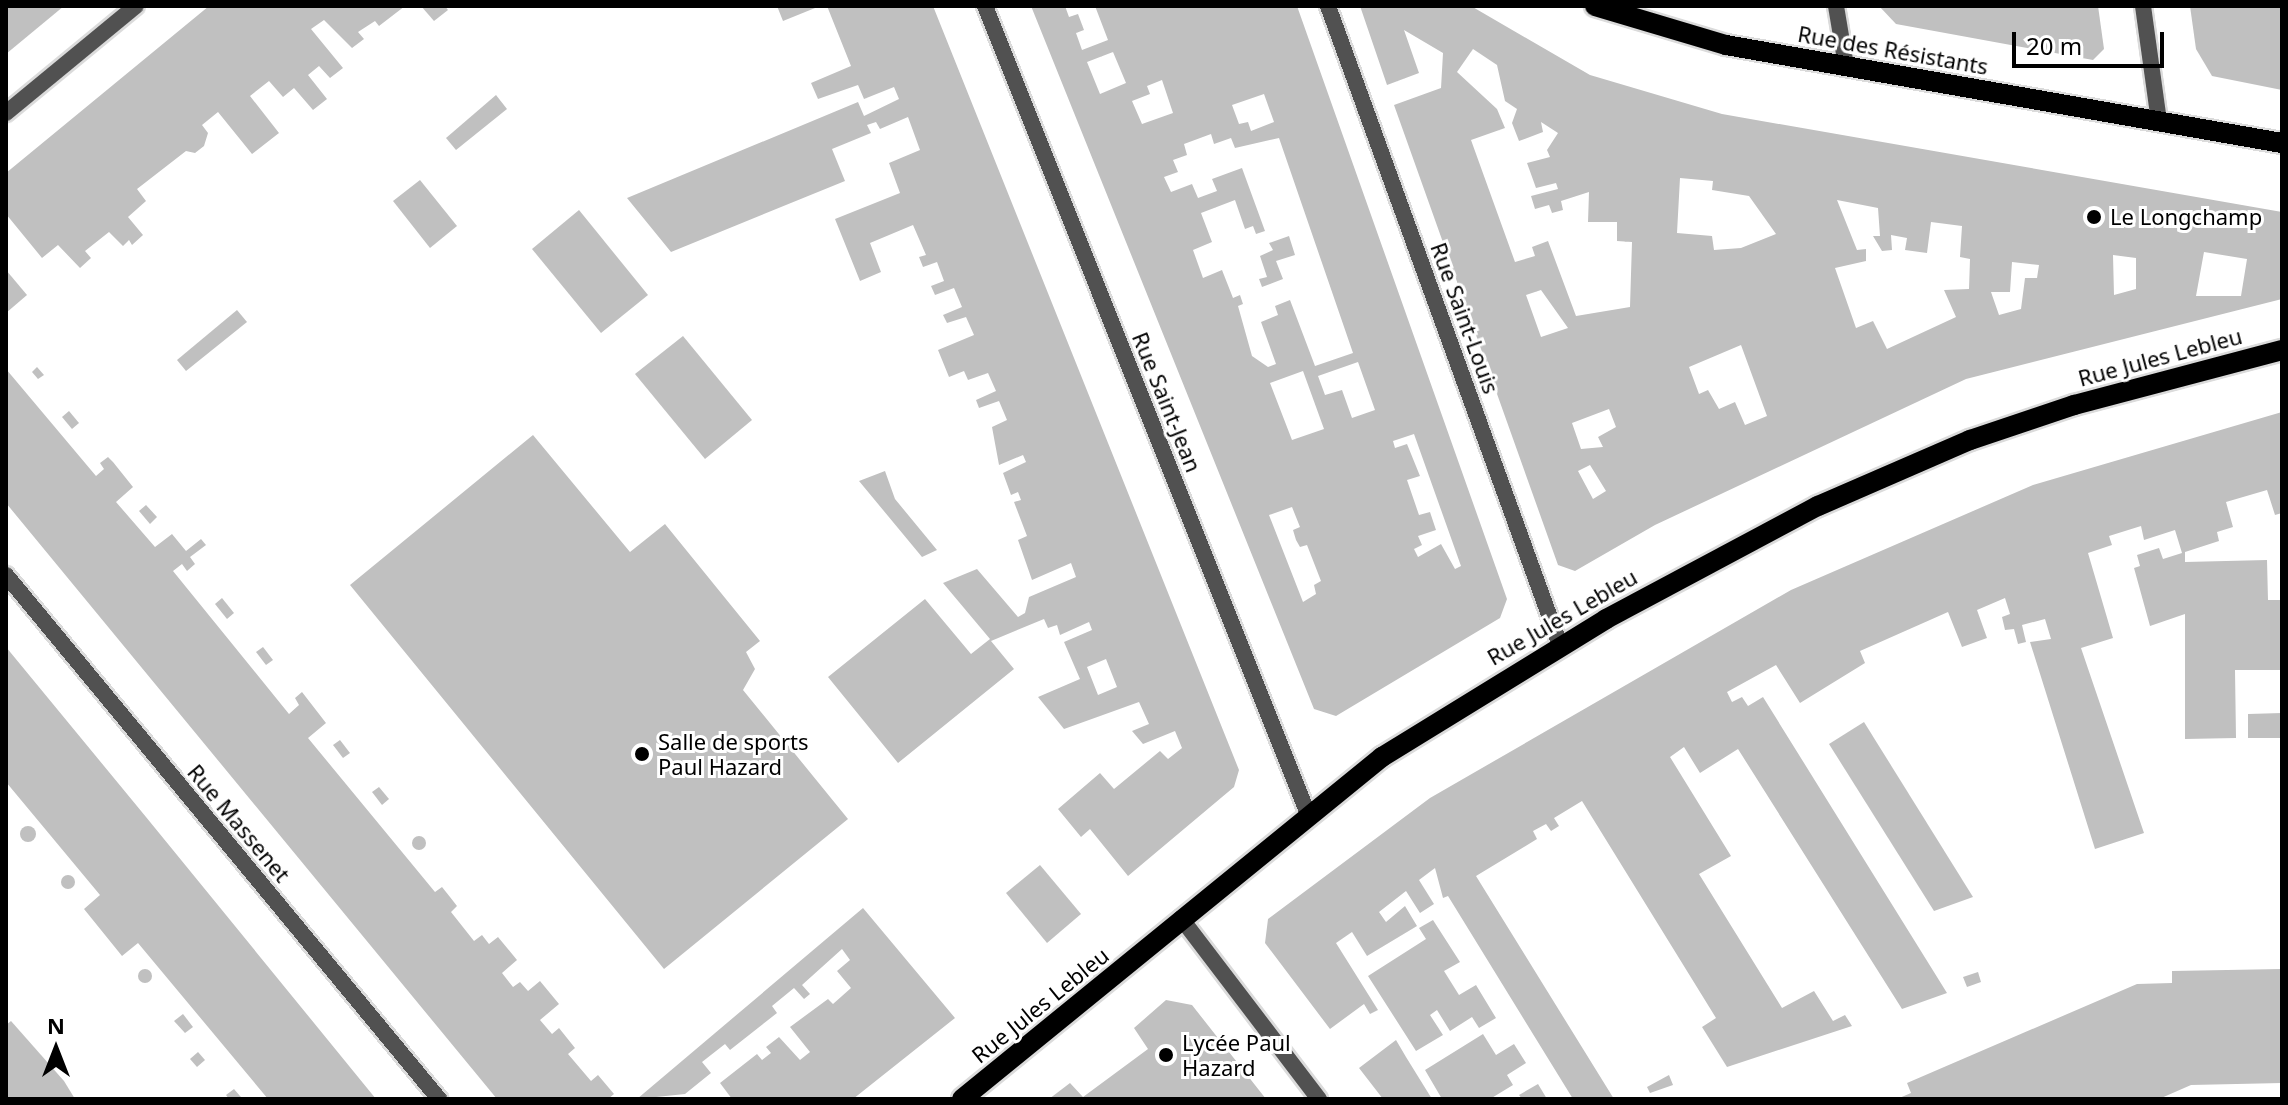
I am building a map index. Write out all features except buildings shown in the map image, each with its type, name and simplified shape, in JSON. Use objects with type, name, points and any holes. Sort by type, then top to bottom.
[{"type":"main road","name":"Rue des Résistants","points":[[1595,6],[1684,36],[2282,143]]},
{"type":"main road","name":"Rue Jules Lebleu","points":[[962,1099],[1308,814],[1424,727],[1560,645],[1763,533],[1923,458],[2047,413],[2282,350]]},
{"type":"street","points":[[6,113],[136,6]]},
{"type":"street","name":"Rue Saint-Jean","points":[[985,6],[1308,814]]},
{"type":"street","name":"Rue Saint-Louis","points":[[1328,6],[1560,645]]},
{"type":"street","points":[[1836,6],[1846,66]]},
{"type":"street","points":[[2143,6],[2159,121]]},
{"type":"street","name":"Rue Massenet","points":[[6,575],[439,1099]]},
{"type":"street","points":[[1181,918],[1319,1099]]},
{"type":"place","name":"Le Longchamp","points":[[2094,217]]},
{"type":"place","name":"Salle de sports Paul Hazard","points":[[642,754]]},
{"type":"place","name":"Lycée Paul Hazard","points":[[1166,1055]]}]
